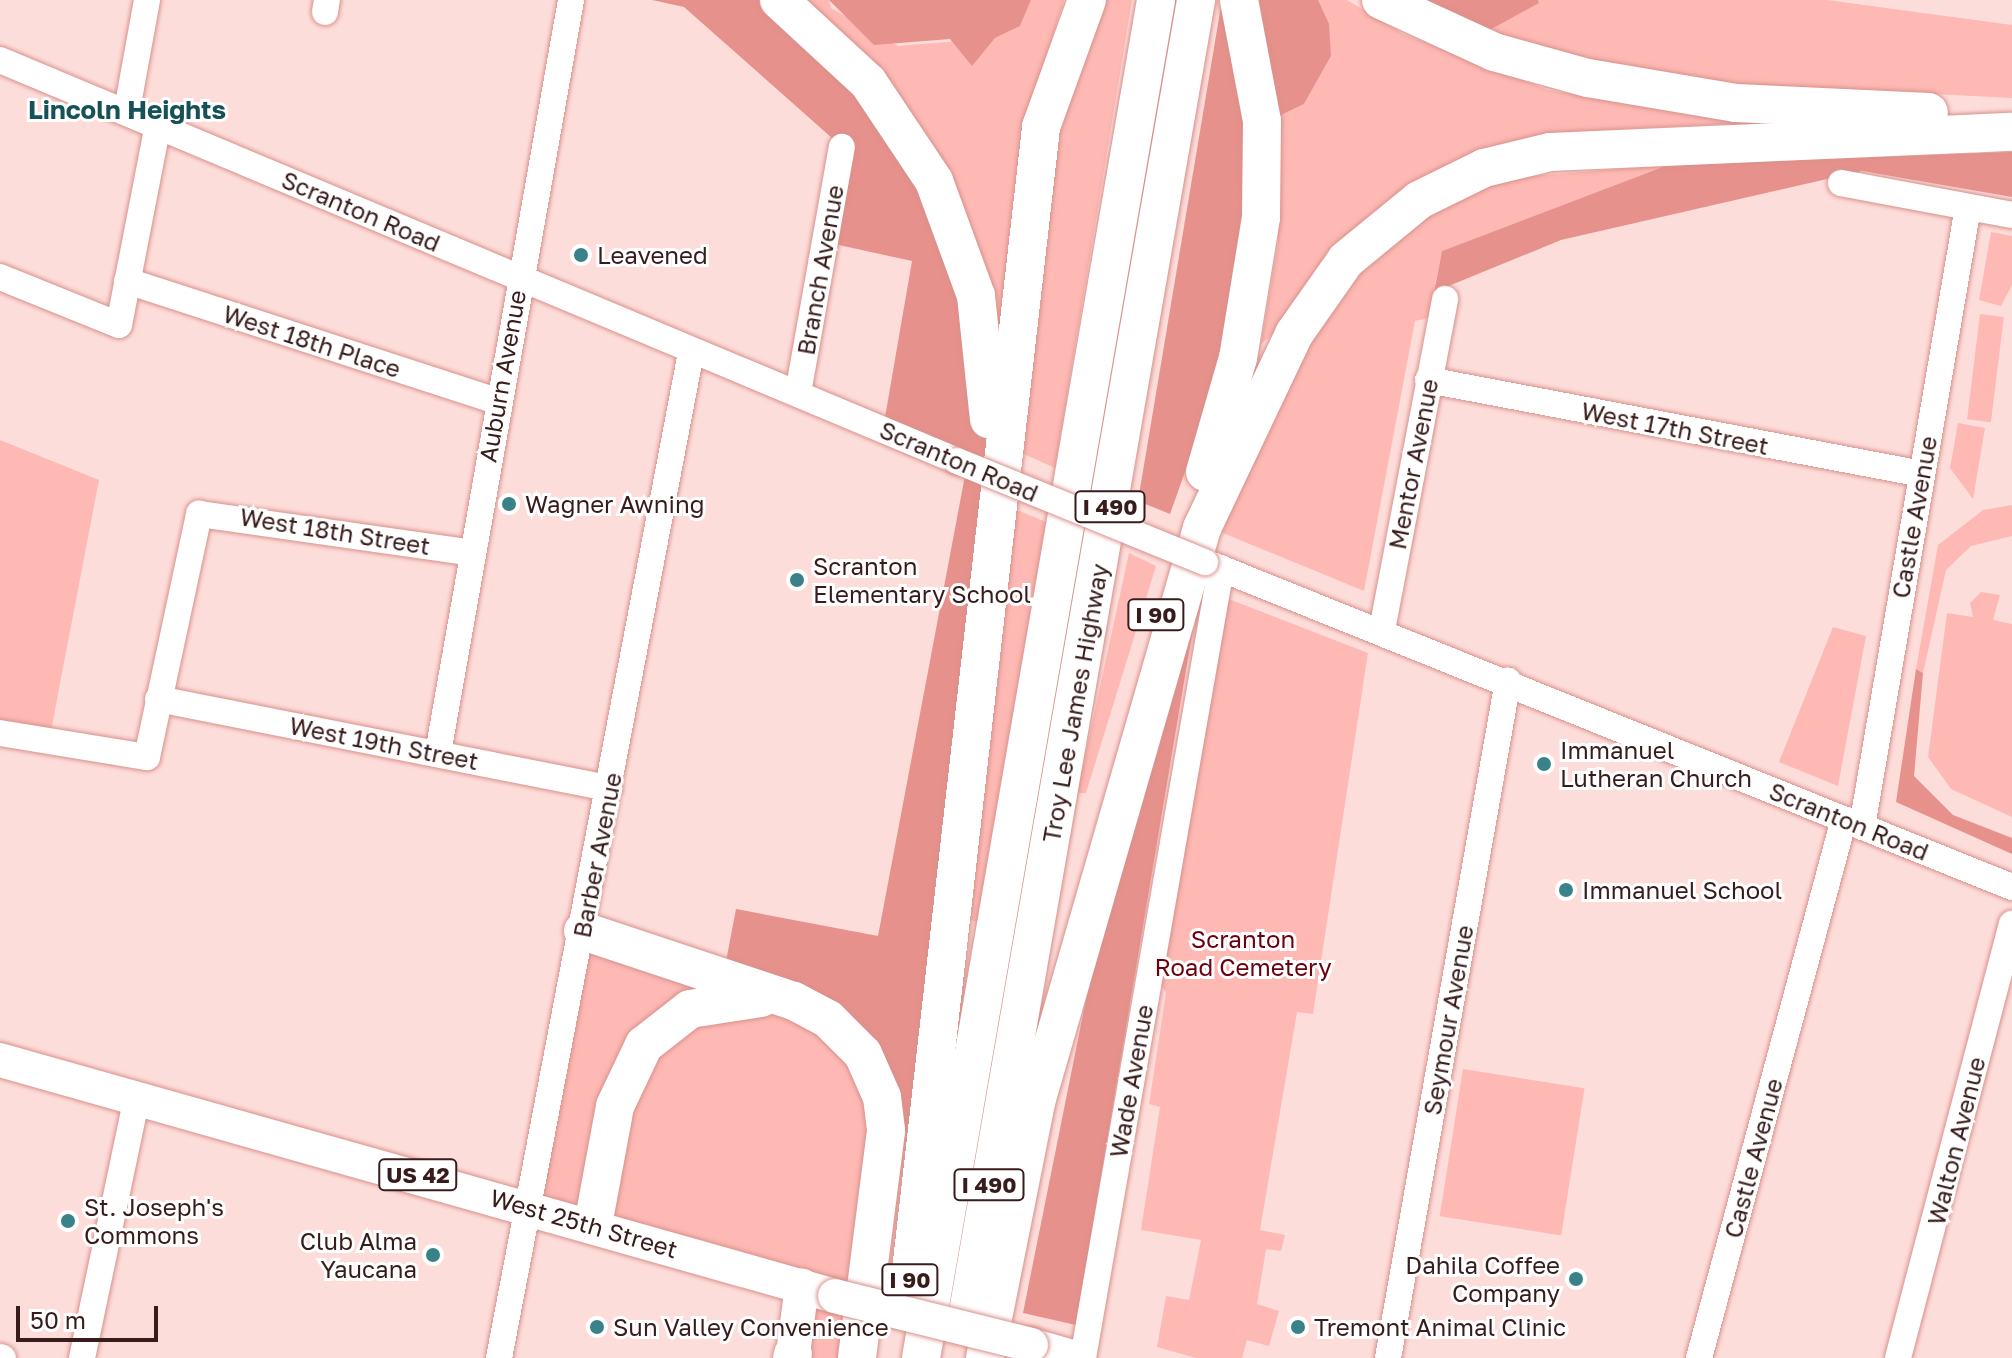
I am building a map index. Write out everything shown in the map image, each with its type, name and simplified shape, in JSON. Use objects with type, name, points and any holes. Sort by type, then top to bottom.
[{"type":"highway","name":"I 90","points":[[779,0],[891,110],[944,202],[976,296],[989,405],[974,698],[900,1358]]},
{"type":"highway","points":[[974,698],[1041,127],[1087,0]]},
{"type":"highway","name":"Troy Lee James Highway","points":[[921,1358],[1156,0]]},
{"type":"highway","name":"Troy Lee James Highway","points":[[960,1358],[1196,0]]},
{"type":"highway","name":"I 90","points":[[985,1358],[1034,1109],[1106,779],[1238,358],[1261,217],[1262,121],[1239,0]]},
{"type":"highway","points":[[1381,0],[1494,52],[1638,88],[1826,110],[2012,115]]},
{"type":"highway","points":[[1034,1109],[1202,528],[1294,334],[1346,260],[1419,200],[1484,168],[1550,152],[2012,132]]},
{"type":"highway","points":[[583,931],[794,1001],[849,1036],[882,1097],[885,1163],[857,1358]]},
{"type":"highway","points":[[593,1225],[615,1106],[644,1045],[690,1009],[721,999],[794,1001]]},
{"type":"main road","name":"West 25th Street","points":[[0,1060],[531,1206],[835,1296],[1076,1358]]},
{"type":"main road","points":[[792,1357],[802,1286]]},
{"type":"street","points":[[127,110],[147,0]]},
{"type":"street","name":"Auburn Avenue","points":[[438,753],[518,278],[571,0]]},
{"type":"street","name":"Scranton Road","points":[[0,60],[127,110],[691,352],[2012,887]]},
{"type":"street","points":[[0,277],[119,325],[158,124]]},
{"type":"street","name":"Branch Avenue","points":[[798,393],[842,147]]},
{"type":"street","points":[[1841,183],[2012,215]]},
{"type":"street","name":"Castle Avenue","points":[[1699,1358],[1853,823],[1922,474],[1968,207]]},
{"type":"street","name":"West 18th Place","points":[[127,281],[497,401]]},
{"type":"street","name":"Mentor Avenue","points":[[1382,630],[1445,299]]},
{"type":"street","name":"Barber Avenue","points":[[499,1358],[531,1206],[691,352]]},
{"type":"street","name":"West 17th Street","points":[[1428,380],[1922,474]]},
{"type":"street","name":"West 18th Street","points":[[158,699],[199,514],[472,553]]},
{"type":"street","name":"Wade Avenue","points":[[1083,1358],[1213,565]]},
{"type":"street","name":"Seymour Avenue","points":[[1388,1358],[1508,681]]},
{"type":"street","points":[[0,733],[147,757],[158,699]]},
{"type":"street","name":"West 19th Street","points":[[158,699],[609,788]]},
{"type":"street","name":"Walton Avenue","points":[[1898,1358],[2012,924]]},
{"type":"street","points":[[82,1358],[137,1098]]},
{"type":"green space","points":[[802,0],[829,0],[831,8],[898,46],[995,38],[1020,26],[1031,0],[1064,0],[1028,114],[1000,357]]},
{"type":"green space","points":[[1099,0],[1132,0],[1055,468],[1017,451],[1055,123]]},
{"type":"green space","points":[[1318,0],[1347,0],[1403,34],[1548,90],[1744,123],[1551,133],[1486,153],[1261,344],[1278,244],[1279,116],[1304,104],[1331,56]]},
{"type":"green space","points":[[1416,0],[1827,0],[2012,25],[2012,98],[1662,80],[1499,37]]},
{"type":"green space","points":[[1668,165],[1442,251],[1428,318],[1415,321],[1364,591],[1218,531],[1288,374],[1357,269],[1451,200],[1510,178]]},
{"type":"green space","points":[[1991,232],[2012,236],[2012,285],[2001,306],[1979,300]]},
{"type":"green space","points":[[1980,314],[2004,317],[1991,422],[1967,419]]},
{"type":"green space","points":[[1958,423],[1985,428],[1973,499],[1950,468]]},
{"type":"green space","points":[[0,440],[99,480],[49,741],[0,733]]},
{"type":"green space","points":[[2012,505],[2012,536],[1971,546],[1946,570],[1923,673],[1916,669],[1938,545],[1983,510]]},
{"type":"green space","points":[[1010,507],[1046,522],[977,922],[971,920]]},
{"type":"green space","points":[[1129,553],[1156,566],[1086,793],[1077,793]]},
{"type":"green space","points":[[1981,592],[2000,595],[1993,620],[2012,624],[2012,817],[1951,789],[1928,757],[1947,613],[1973,617],[1970,603]]},
{"type":"green space","name":"Scranton Road Cemetery","points":[[1226,598],[1368,653],[1313,1014],[1297,1012],[1260,1230],[1285,1235],[1281,1251],[1266,1249],[1257,1304],[1279,1311],[1269,1346],[1247,1340],[1242,1358],[1196,1358],[1157,1347],[1166,1296],[1189,1300],[1201,1240],[1141,1230],[1160,1107],[1149,1104],[1166,993],[1158,979]]},
{"type":"green space","points":[[1833,627],[1866,636],[1838,786],[1779,762]]},
{"type":"green space","points":[[583,931],[794,1001],[876,1076],[847,1358],[792,1358],[802,1286],[531,1206]]},
{"type":"green space","points":[[1463,1069],[1584,1088],[1561,1235],[1440,1216]]},
{"type":"shaded area","points":[[652,0],[779,0],[934,181],[988,446],[928,1141],[886,1131],[863,1054],[723,977],[736,909],[878,936],[967,465],[883,429],[912,261],[825,242],[841,146],[684,7]]},
{"type":"shaded area","points":[[829,0],[1031,0],[1020,26],[995,38],[972,66],[950,39],[874,45]]},
{"type":"shaded area","points":[[1222,0],[1251,166],[1235,292],[1206,413],[1170,514],[1138,501]]},
{"type":"shaded area","points":[[1259,0],[1318,0],[1329,24],[1331,56],[1304,104],[1279,116]]},
{"type":"shaded area","points":[[1416,0],[1538,0],[1539,3],[1486,32]]},
{"type":"shaded area","points":[[2012,152],[2012,197],[1862,171],[1561,240],[1434,292],[1442,251],[1668,165]]},
{"type":"shaded area","points":[[1200,587],[1076,1325],[1023,1313],[1112,870]]},
{"type":"shaded area","points":[[1916,669],[1923,673],[1914,776],[1953,815],[2012,838],[2012,854],[1896,802]]},
{"type":"place","name":"Leavened","points":[[581,255]]},
{"type":"place","name":"Wagner Awning","points":[[509,504]]},
{"type":"place","name":"Scranton Elementary School","points":[[797,580]]},
{"type":"place","name":"Immanuel Lutheran Church","points":[[1544,764]]},
{"type":"place","name":"Immanuel School","points":[[1566,890]]},
{"type":"place","name":"St. Joseph's Commons","points":[[68,1221]]},
{"type":"place","name":"Club Alma Yaucana","points":[[433,1255]]},
{"type":"place","name":"Dahila Coffee Company","points":[[1576,1279]]},
{"type":"place","name":"Sun Valley Convenience","points":[[597,1327]]},
{"type":"place","name":"Tremont Animal Clinic","points":[[1298,1327]]},
{"type":"district","name":"Lincoln Heights","points":[[127,110]]}]
